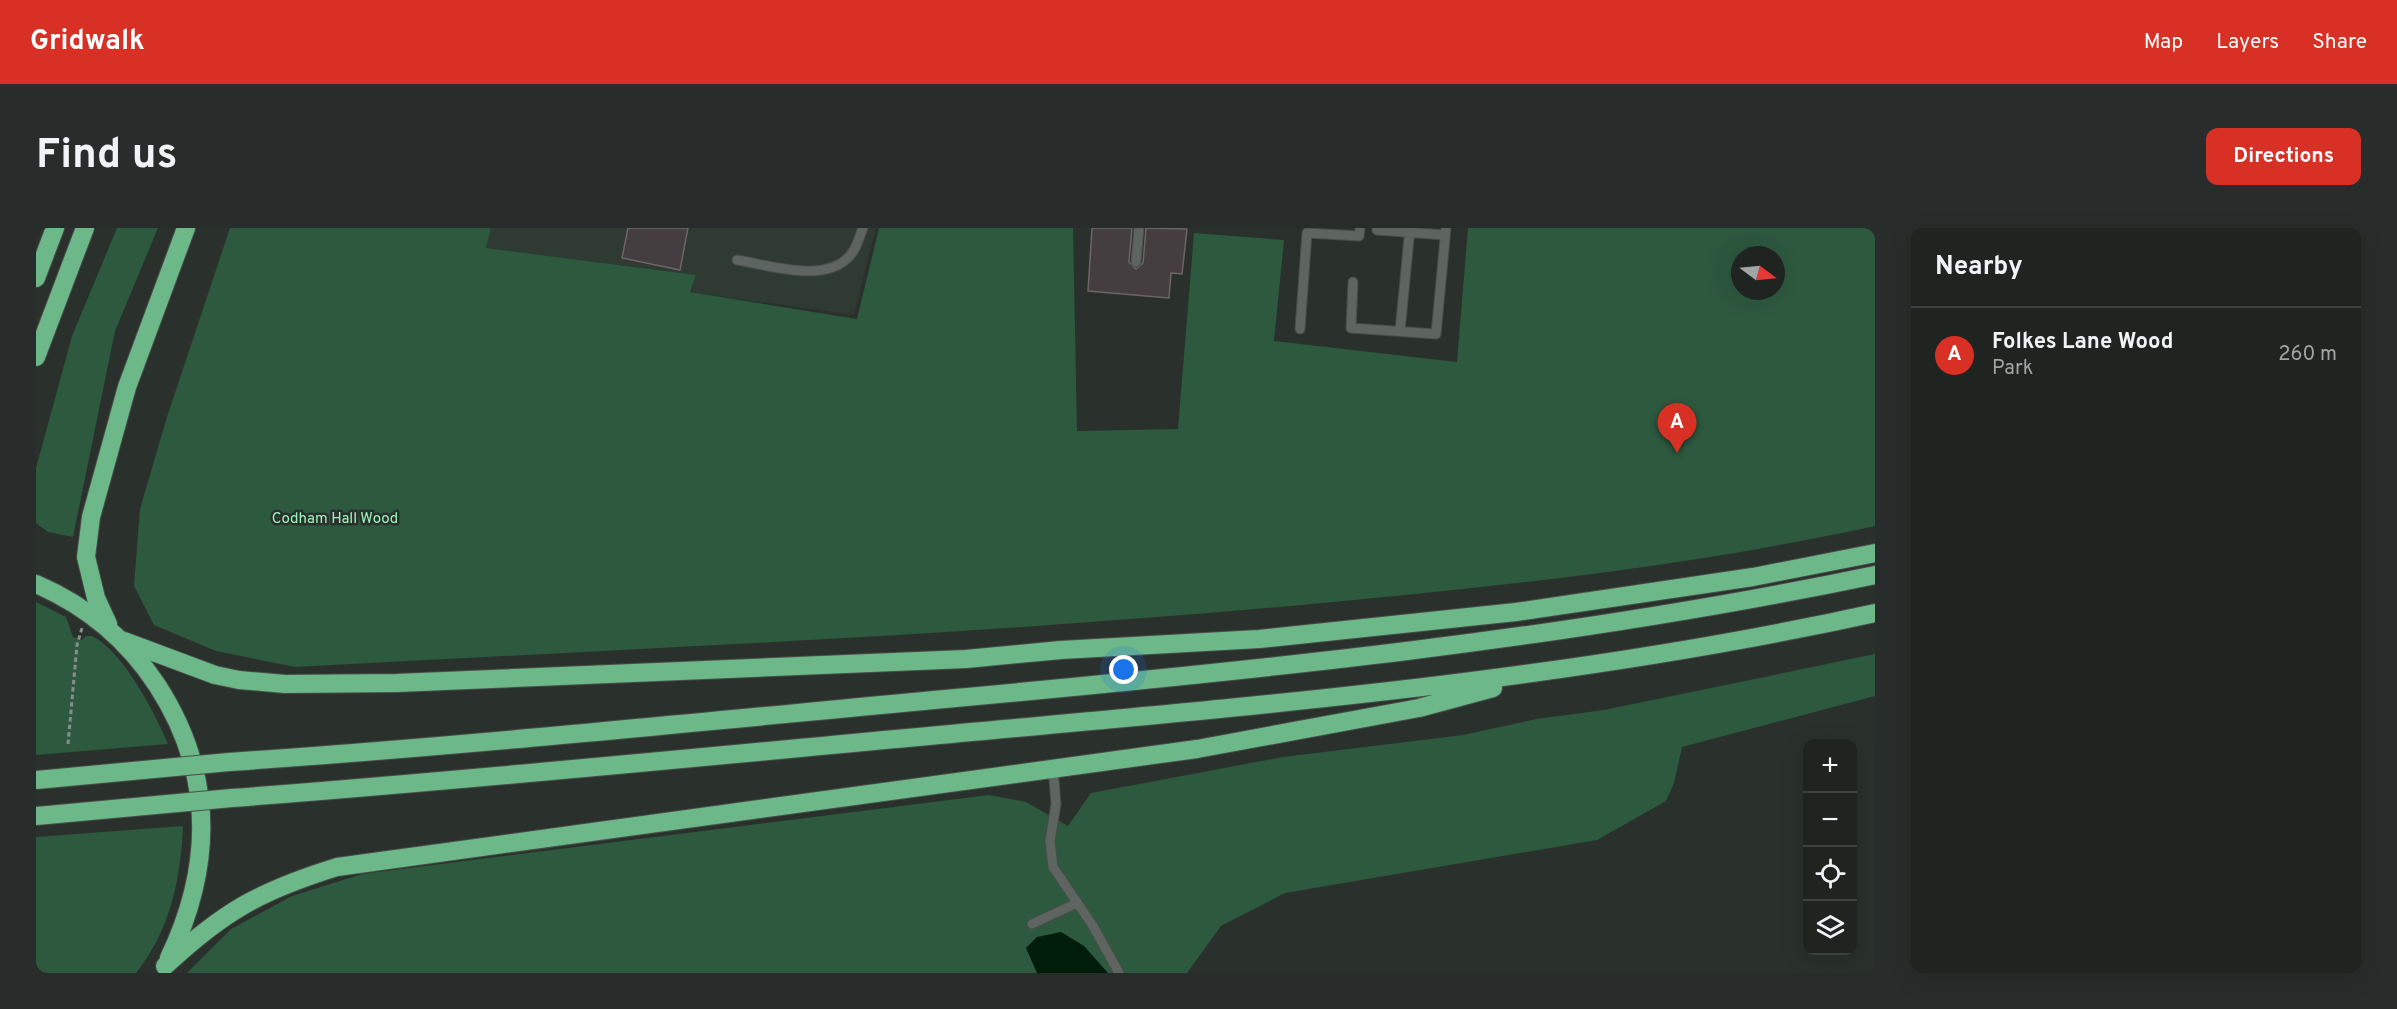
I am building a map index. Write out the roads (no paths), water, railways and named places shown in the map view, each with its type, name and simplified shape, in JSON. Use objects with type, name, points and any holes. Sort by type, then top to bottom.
[{"type":"highway","points":[[36,278],[56,228]]},
{"type":"highway","points":[[36,357],[85,228]]},
{"type":"highway","points":[[108,626],[96,598],[86,557],[91,516],[127,387],[186,228]]},
{"type":"highway","points":[[124,641],[215,675],[239,680],[285,684],[397,683],[966,659],[1072,649],[1259,639],[1516,612],[1753,577],[1875,553]]},
{"type":"highway","points":[[36,780],[1050,690],[1300,665],[1527,636],[1650,617],[1875,575]]},
{"type":"highway","points":[[36,584],[90,613],[124,641],[147,670],[178,720],[196,770],[200,796],[201,832],[194,891],[187,918],[163,970]]},
{"type":"highway","points":[[36,816],[1199,711],[1562,669],[1875,614]]},
{"type":"highway","points":[[163,970],[230,911],[279,887],[337,867],[1197,749],[1419,708],[1562,669]]},
{"type":"lane","points":[[737,260],[795,269],[827,269],[850,255],[863,228]]},
{"type":"lane","points":[[1136,262],[1139,228]]},
{"type":"lane","points":[[1300,329],[1307,233],[1359,236],[1360,228]]},
{"type":"lane","points":[[1353,282],[1351,328],[1436,334],[1445,232],[1382,230]]},
{"type":"lane","points":[[1400,332],[1409,231]]},
{"type":"lane","points":[[1053,768],[1056,804],[1050,841],[1053,867],[1119,973]]},
{"type":"lane","points":[[1032,924],[1077,903]]},
{"type":"place","name":"Folkes Lane Wood","points":[[1677,453]]},
{"type":"park label","name":"Codham Hall Wood","points":[[335,519]]}]
